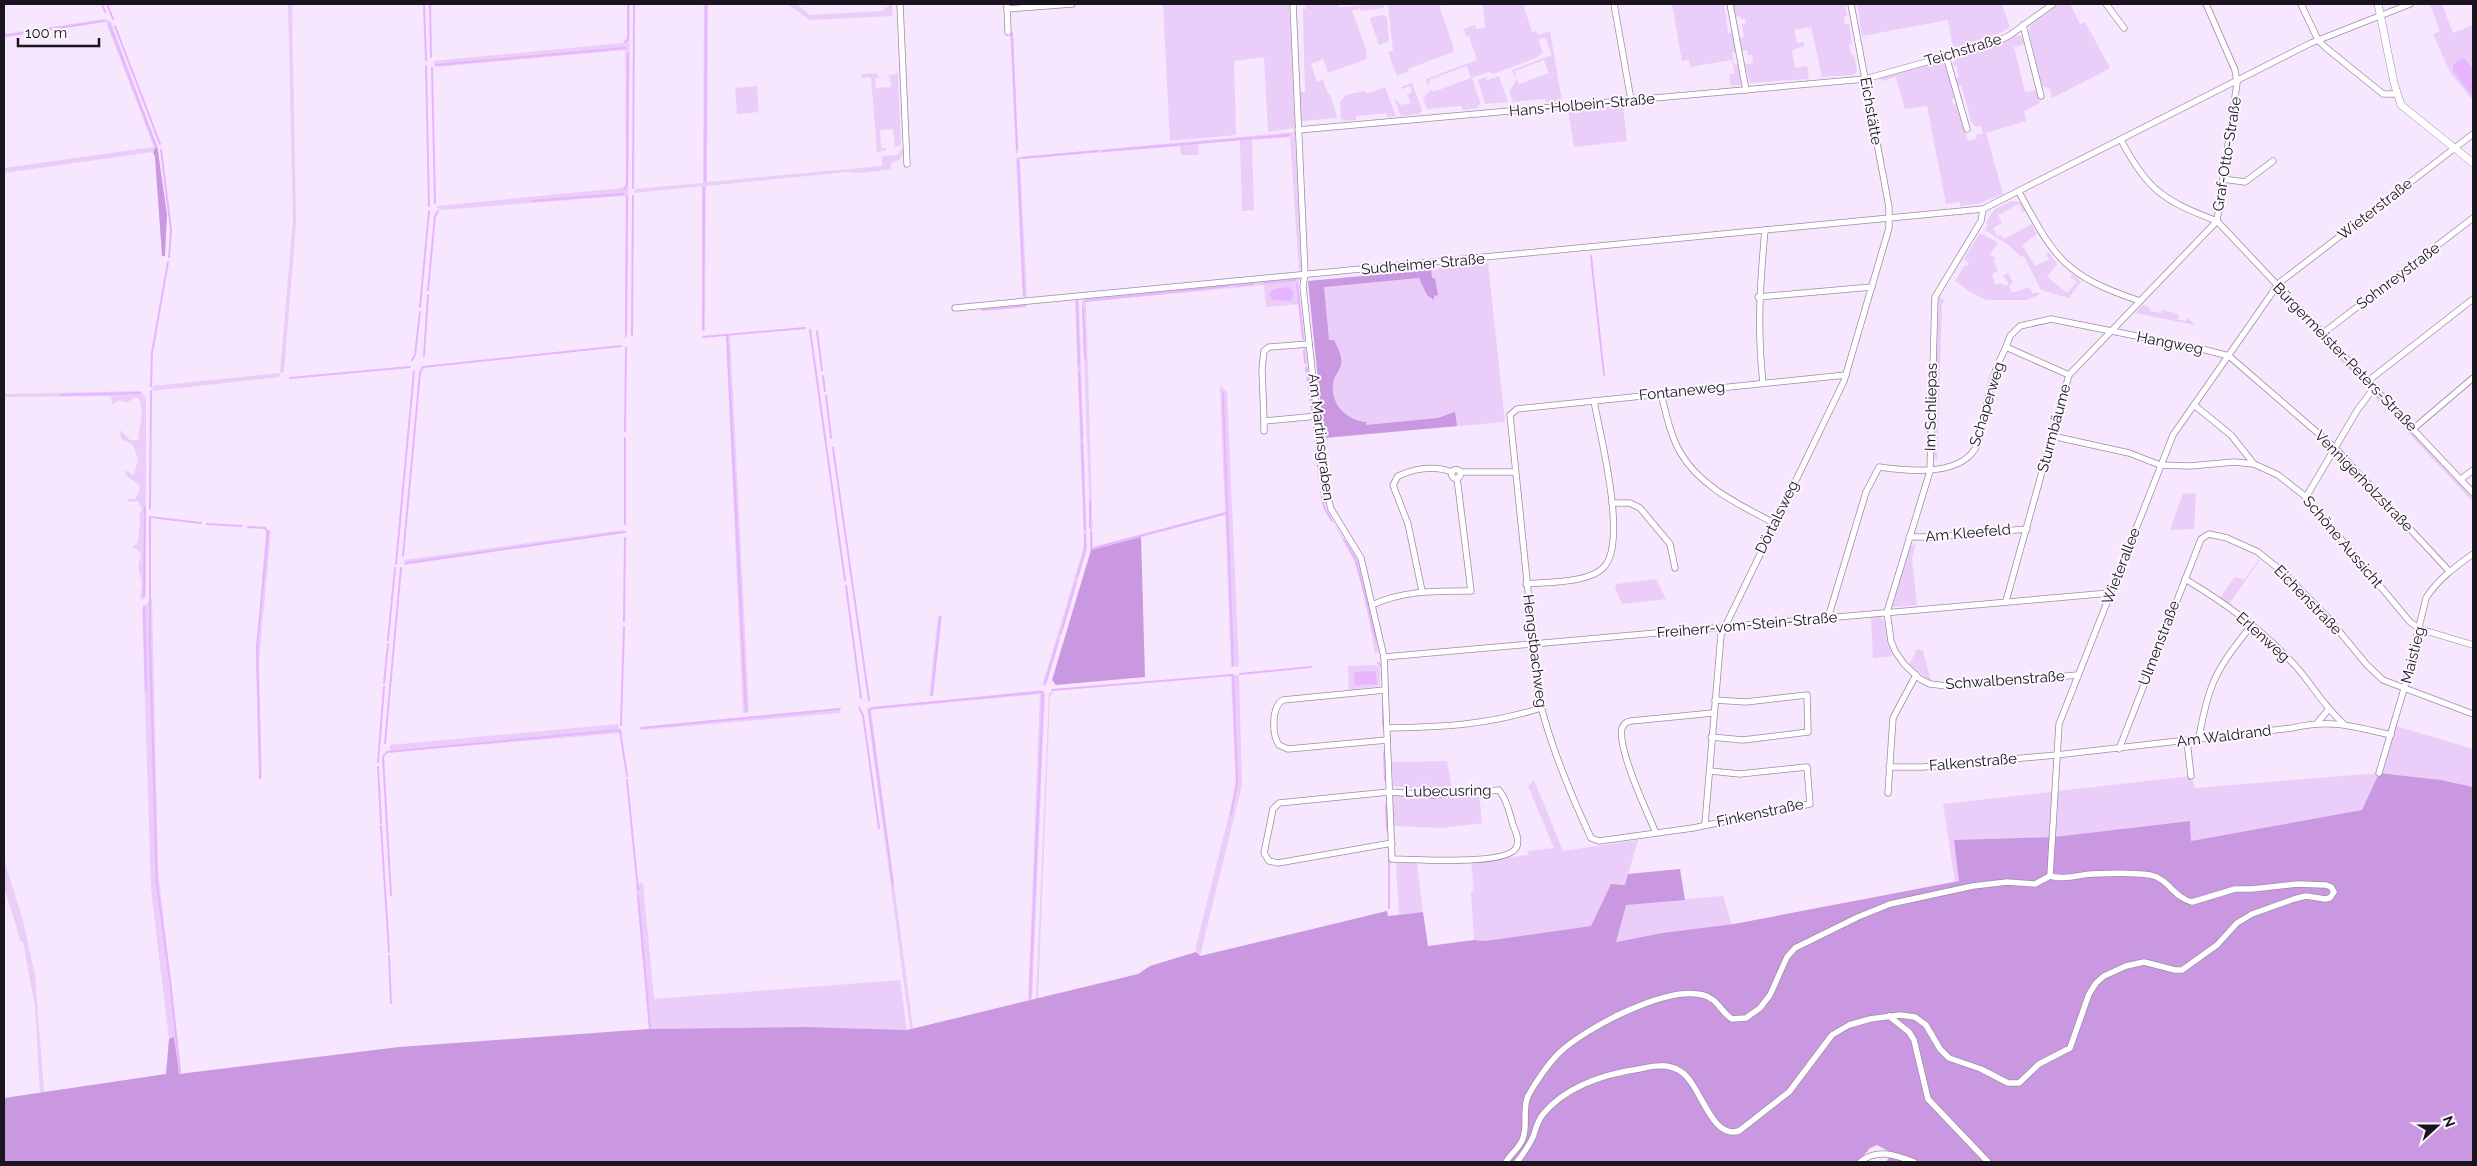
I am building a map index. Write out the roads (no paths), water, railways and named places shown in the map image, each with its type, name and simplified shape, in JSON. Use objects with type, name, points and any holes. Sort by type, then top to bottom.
[{"type":"street","points":[[900,4],[907,164]]},
{"type":"street","points":[[1008,32],[1007,7],[1072,4]]},
{"type":"street","name":"Am Martinsgraben","points":[[1292,4],[1305,274],[1304,286],[1328,502],[1361,558],[1384,657],[1392,859]]},
{"type":"street","points":[[1614,4],[1632,100]]},
{"type":"street","points":[[1730,4],[1746,90]]},
{"type":"street","name":"Eichstätte","points":[[1851,4],[1890,218]]},
{"type":"street","name":"Teichstraße","points":[[1865,79],[1995,43],[2053,4]]},
{"type":"street","points":[[2106,4],[2124,28]]},
{"type":"street","points":[[2301,4],[2318,40],[2383,94],[2397,94]]},
{"type":"street","points":[[2378,4],[2397,94],[2405,110],[2473,163]]},
{"type":"street","name":"Sudheimer Straße","points":[[955,308],[1983,209],[2318,40],[2410,4]]},
{"type":"street","name":"Graf-Otto-Straße","points":[[2209,5],[2235,70],[2237,80],[2237,96],[2217,221]]},
{"type":"street","points":[[2024,25],[2041,96]]},
{"type":"street","points":[[1946,56],[1967,128]]},
{"type":"street","name":"Hans-Holbein-Straße","points":[[1298,130],[1865,79]]},
{"type":"street","name":"Wieterstraße","points":[[2278,286],[2473,134]]},
{"type":"street","points":[[2121,140],[2132,162],[2150,186],[2183,208],[2217,221]]},
{"type":"street","points":[[2224,179],[2245,182],[2273,161]]},
{"type":"street","points":[[2019,192],[2048,245],[2071,269],[2101,287],[2140,302]]},
{"type":"street","name":"Im Schliepas","points":[[1887,612],[1930,471],[1934,298],[1980,220],[1983,209]]},
{"type":"street","name":"Dörtalsweg","points":[[1705,824],[1713,713],[1723,627],[1846,375],[1889,228],[1890,218]]},
{"type":"street","name":"Sohnreystraße","points":[[2322,334],[2473,218]]},
{"type":"street","name":"Bürgermeister-Peters-Straße","points":[[2217,221],[2473,493]]},
{"type":"street","name":"Sturmbäume","points":[[2006,601],[2069,375],[2217,221]]},
{"type":"street","points":[[1764,230],[1758,297],[1759,341],[1764,383]]},
{"type":"street","name":"Wieterallee","points":[[2050,876],[2059,724],[2173,435],[2278,286]]},
{"type":"street","points":[[1758,297],[1872,287]]},
{"type":"street","points":[[2368,381],[2473,300]]},
{"type":"street","name":"Hangweg","points":[[2006,347],[2010,336],[2020,326],[2052,319],[2112,330],[2229,356]]},
{"type":"street","points":[[1264,431],[1262,369],[1264,350],[1268,347],[1310,344]]},
{"type":"street","name":"Schaperweg","points":[[1930,471],[1955,464],[1974,450],[1993,380],[2006,347],[2069,375]]},
{"type":"street","name":"Vennigerholzstraße","points":[[2229,356],[2335,448],[2449,571]]},
{"type":"street","name":"Fontaneweg","points":[[1517,409],[1846,375]]},
{"type":"street","points":[[2413,429],[2473,378]]},
{"type":"street","points":[[2306,497],[2358,409],[2374,388]]},
{"type":"street","points":[[1661,394],[1676,444],[1692,468],[1718,492],[1774,523]]},
{"type":"street","points":[[1526,584],[1585,578],[1604,567],[1612,548],[1615,523],[1594,401]]},
{"type":"street","points":[[2194,405],[2230,435],[2254,464]]},
{"type":"street","name":"Hengstbachweg","points":[[1517,409],[1512,411],[1509,418],[1541,708],[1562,771],[1591,838],[1600,841],[1656,833]]},
{"type":"street","points":[[1264,421],[1318,416]]},
{"type":"street","name":"Schöne Aussicht","points":[[2052,436],[2129,453],[2160,464],[2190,466],[2234,462],[2254,464],[2278,475],[2306,497],[2410,622],[2420,629]]},
{"type":"street","points":[[1828,618],[1866,492],[1879,467],[1930,471]]},
{"type":"street","points":[[1372,605],[1385,599],[1422,591],[1471,591],[1457,478],[1453,476],[1452,472],[1441,468],[1415,469],[1398,476],[1393,485],[1408,524],[1422,591]]},
{"type":"street","points":[[1452,472],[1457,469],[1461,472],[1515,472]]},
{"type":"street","points":[[2461,479],[2473,470]]},
{"type":"street","points":[[1457,478],[1461,472]]},
{"type":"street","points":[[1612,503],[1630,504],[1640,508],[1670,544],[1675,568]]},
{"type":"street","name":"Am Kleefeld","points":[[1909,537],[1934,537],[2026,528]]},
{"type":"street","name":"Eichenstraße","points":[[2201,539],[2203,536],[2212,534],[2258,552],[2303,590],[2367,665],[2383,680],[2473,714]]},
{"type":"street","name":"Ulmenstraße","points":[[2119,749],[2166,624],[2201,539]]},
{"type":"street","name":"Maistieg","points":[[2379,773],[2404,689],[2426,598],[2433,587],[2449,571],[2473,554]]},
{"type":"street","name":"Erlenweg","points":[[2186,578],[2214,596],[2252,625],[2298,669],[2328,710],[2343,723]]},
{"type":"street","name":"Freiherr-vom-Stein-Straße","points":[[1384,657],[2110,593]]},
{"type":"street","name":"Schwalbenstraße","points":[[1887,612],[1894,651],[1904,664],[1930,684],[1947,686],[2078,675]]},
{"type":"street","points":[[2199,738],[2204,708],[2213,680],[2228,654],[2252,625]]},
{"type":"street","points":[[2420,629],[2473,645]]},
{"type":"street","points":[[1888,793],[1893,718],[1916,675]]},
{"type":"street","points":[[1385,690],[1283,700],[1277,704],[1276,736],[1279,745],[1291,749],[1387,740]]},
{"type":"street","points":[[1711,737],[1743,740],[1808,732],[1807,696],[1746,702],[1715,700]]},
{"type":"street","points":[[1387,728],[1441,728],[1482,724],[1541,708]]},
{"type":"street","points":[[2318,722],[2328,710]]},
{"type":"street","points":[[1705,824],[1656,833],[1627,760],[1622,729],[1625,723],[1631,721],[1713,713]]},
{"type":"street","name":"Am Waldrand","points":[[2056,755],[2292,728],[2318,722],[2343,723],[2391,735]]},
{"type":"street","points":[[2187,741],[2191,776]]},
{"type":"street","name":"Falkenstraße","points":[[1889,767],[1923,767],[2056,755]]},
{"type":"street","name":"Finkenstraße","points":[[1705,824],[1810,804],[1807,767],[1740,774],[1710,771]]},
{"type":"street","name":"Lubecusring","points":[[1389,792],[1434,795],[1499,790],[1504,797],[1518,841],[1513,851],[1490,858],[1454,861],[1392,859]]},
{"type":"street","points":[[1389,792],[1279,803],[1273,810],[1264,854],[1270,862],[1281,863],[1392,842]]},
{"type":"street","points":[[1506,1162],[1523,1139],[1528,1097],[1555,1058],[1567,1047],[1608,1021],[1661,998],[1685,993],[1710,997],[1732,1019],[1746,1018],[1757,1011],[1767,1000],[1783,964],[1792,951],[1825,932],[1898,902],[2001,882],[2037,884],[2050,876],[2061,878],[2112,873],[2151,875],[2163,880],[2180,897],[2192,902],[2235,889],[2252,889],[2290,884],[2326,885],[2331,887],[2334,892],[2330,898],[2298,897],[2252,914],[2236,924],[2217,945],[2182,970],[2174,970],[2144,962],[2126,966],[2104,976],[2096,983],[2089,994],[2070,1048],[2039,1064],[2023,1080],[2016,1084],[2008,1083],[1982,1069],[1947,1056],[1926,1025],[1918,1019],[1905,1015],[1889,1016],[1855,1023],[1832,1035],[1789,1092],[1739,1131],[1730,1132],[1719,1126],[1708,1111],[1693,1083],[1684,1073],[1667,1066],[1654,1066],[1605,1075],[1569,1092],[1543,1114],[1529,1144],[1517,1162]]},
{"type":"street","points":[[1889,1016],[1909,1032],[1914,1040],[1928,1098],[1988,1162]]},
{"type":"street","points":[[1860,1162],[1870,1155],[1885,1154],[1914,1162]]},
{"type":"waterway","points":[[102,4],[105,12]]},
{"type":"waterway","points":[[107,4],[113,19]]},
{"type":"waterway","points":[[424,4],[426,60]]},
{"type":"waterway","points":[[430,4],[431,57]]},
{"type":"waterway","points":[[625,42],[628,39],[628,4]]},
{"type":"waterway","points":[[633,188],[634,4]]},
{"type":"waterway","points":[[705,181],[706,4]]},
{"type":"waterway","points":[[4,36],[103,21]]},
{"type":"waterway","points":[[109,24],[156,147]]},
{"type":"waterway","points":[[115,26],[160,144]]},
{"type":"waterway","points":[[1012,34],[1017,149]]},
{"type":"waterway","points":[[436,65],[625,48]]},
{"type":"waterway","points":[[624,189],[627,185],[628,53]]},
{"type":"waterway","points":[[426,66],[429,206]]},
{"type":"waterway","points":[[432,68],[435,203]]},
{"type":"waterway","points":[[1103,151],[1290,135]]},
{"type":"waterway","points":[[161,150],[171,230],[169,257]]},
{"type":"waterway","points":[[1022,158],[1098,151]]},
{"type":"waterway","points":[[1018,159],[1024,295]]},
{"type":"waterway","points":[[703,329],[704,187]]},
{"type":"waterway","points":[[532,201],[623,194]]},
{"type":"waterway","points":[[632,335],[633,196]]},
{"type":"waterway","points":[[626,334],[627,197]]},
{"type":"waterway","points":[[420,307],[429,211]]},
{"type":"waterway","points":[[428,290],[435,216],[438,211]]},
{"type":"waterway","points":[[1591,256],[1604,375]]},
{"type":"waterway","points":[[151,386],[152,353],[168,262]]},
{"type":"waterway","points":[[1264,283],[1295,280]]},
{"type":"waterway","points":[[1297,283],[1303,339]]},
{"type":"waterway","points":[[1236,286],[1253,284]]},
{"type":"waterway","points":[[1084,301],[1229,286]]},
{"type":"waterway","points":[[424,356],[428,295]]},
{"type":"waterway","points":[[1077,301],[1079,366]]},
{"type":"waterway","points":[[982,310],[1025,306]]},
{"type":"waterway","points":[[1083,307],[1085,358]]},
{"type":"waterway","points":[[412,360],[415,355],[420,312]]},
{"type":"waterway","points":[[703,337],[805,328]]},
{"type":"waterway","points":[[810,330],[845,580]]},
{"type":"waterway","points":[[817,331],[822,370]]},
{"type":"waterway","points":[[727,335],[746,712]]},
{"type":"waterway","points":[[403,556],[420,373],[423,367],[621,346]]},
{"type":"waterway","points":[[625,431],[626,348]]},
{"type":"waterway","points":[[1304,351],[1305,363]]},
{"type":"waterway","points":[[290,378],[410,367]]},
{"type":"waterway","points":[[1306,368],[1312,411]]},
{"type":"waterway","points":[[396,564],[414,371]]},
{"type":"waterway","points":[[1079,372],[1082,438]]},
{"type":"waterway","points":[[823,376],[825,391]]},
{"type":"waterway","points":[[150,509],[151,391]]},
{"type":"waterway","points":[[61,395],[140,393]]},
{"type":"waterway","points":[[1223,394],[1233,666]]},
{"type":"waterway","points":[[826,396],[831,438]]},
{"type":"waterway","points":[[1314,426],[1319,476]]},
{"type":"waterway","points":[[625,438],[625,524]]},
{"type":"waterway","points":[[1082,443],[1085,529]]},
{"type":"waterway","points":[[833,448],[869,700]]},
{"type":"waterway","points":[[1321,492],[1324,507],[1332,521]]},
{"type":"waterway","points":[[1090,501],[1090,528]]},
{"type":"waterway","points":[[144,597],[145,507]]},
{"type":"waterway","points":[[1091,532],[1091,549],[1227,513]]},
{"type":"waterway","points":[[180,1072],[157,884],[150,644],[150,517],[201,523]]},
{"type":"waterway","points":[[207,524],[241,526]]},
{"type":"waterway","points":[[248,527],[265,528],[268,532],[257,647],[260,778]]},
{"type":"waterway","points":[[406,563],[625,532]]},
{"type":"waterway","points":[[1077,577],[1085,552],[1085,535]]},
{"type":"waterway","points":[[624,621],[625,538]]},
{"type":"waterway","points":[[1344,540],[1356,560],[1376,640]]},
{"type":"waterway","points":[[388,640],[395,568]]},
{"type":"waterway","points":[[385,743],[401,568]]},
{"type":"waterway","points":[[1061,633],[1076,582]]},
{"type":"waterway","points":[[846,586],[861,698]]},
{"type":"waterway","points":[[144,606],[146,689]]},
{"type":"waterway","points":[[932,695],[940,617]]},
{"type":"waterway","points":[[621,725],[624,627]]},
{"type":"waterway","points":[[1045,684],[1058,641]]},
{"type":"waterway","points":[[384,683],[388,644]]},
{"type":"waterway","points":[[1378,663],[1382,667],[1382,678]]},
{"type":"waterway","points":[[1240,674],[1311,667]]},
{"type":"waterway","points":[[1052,690],[1233,675],[1237,781],[1231,814]]},
{"type":"waterway","points":[[378,762],[384,687]]},
{"type":"waterway","points":[[893,885],[869,710],[872,708],[1043,692],[1030,997]]},
{"type":"waterway","points":[[1383,703],[1383,725]]},
{"type":"waterway","points":[[859,708],[863,715],[879,828]]},
{"type":"waterway","points":[[641,728],[840,709]]},
{"type":"waterway","points":[[391,895],[383,757],[387,752],[620,730],[627,776]]},
{"type":"waterway","points":[[1384,753],[1385,780]]},
{"type":"waterway","points":[[378,767],[381,823]]},
{"type":"waterway","points":[[627,780],[638,890]]},
{"type":"waterway","points":[[1386,805],[1387,830]]},
{"type":"waterway","points":[[381,826],[389,952]]},
{"type":"waterway","points":[[1389,855],[1389,908]]},
{"type":"waterway","points":[[638,896],[650,1028]]},
{"type":"waterway","points":[[389,956],[391,1003]]}]
